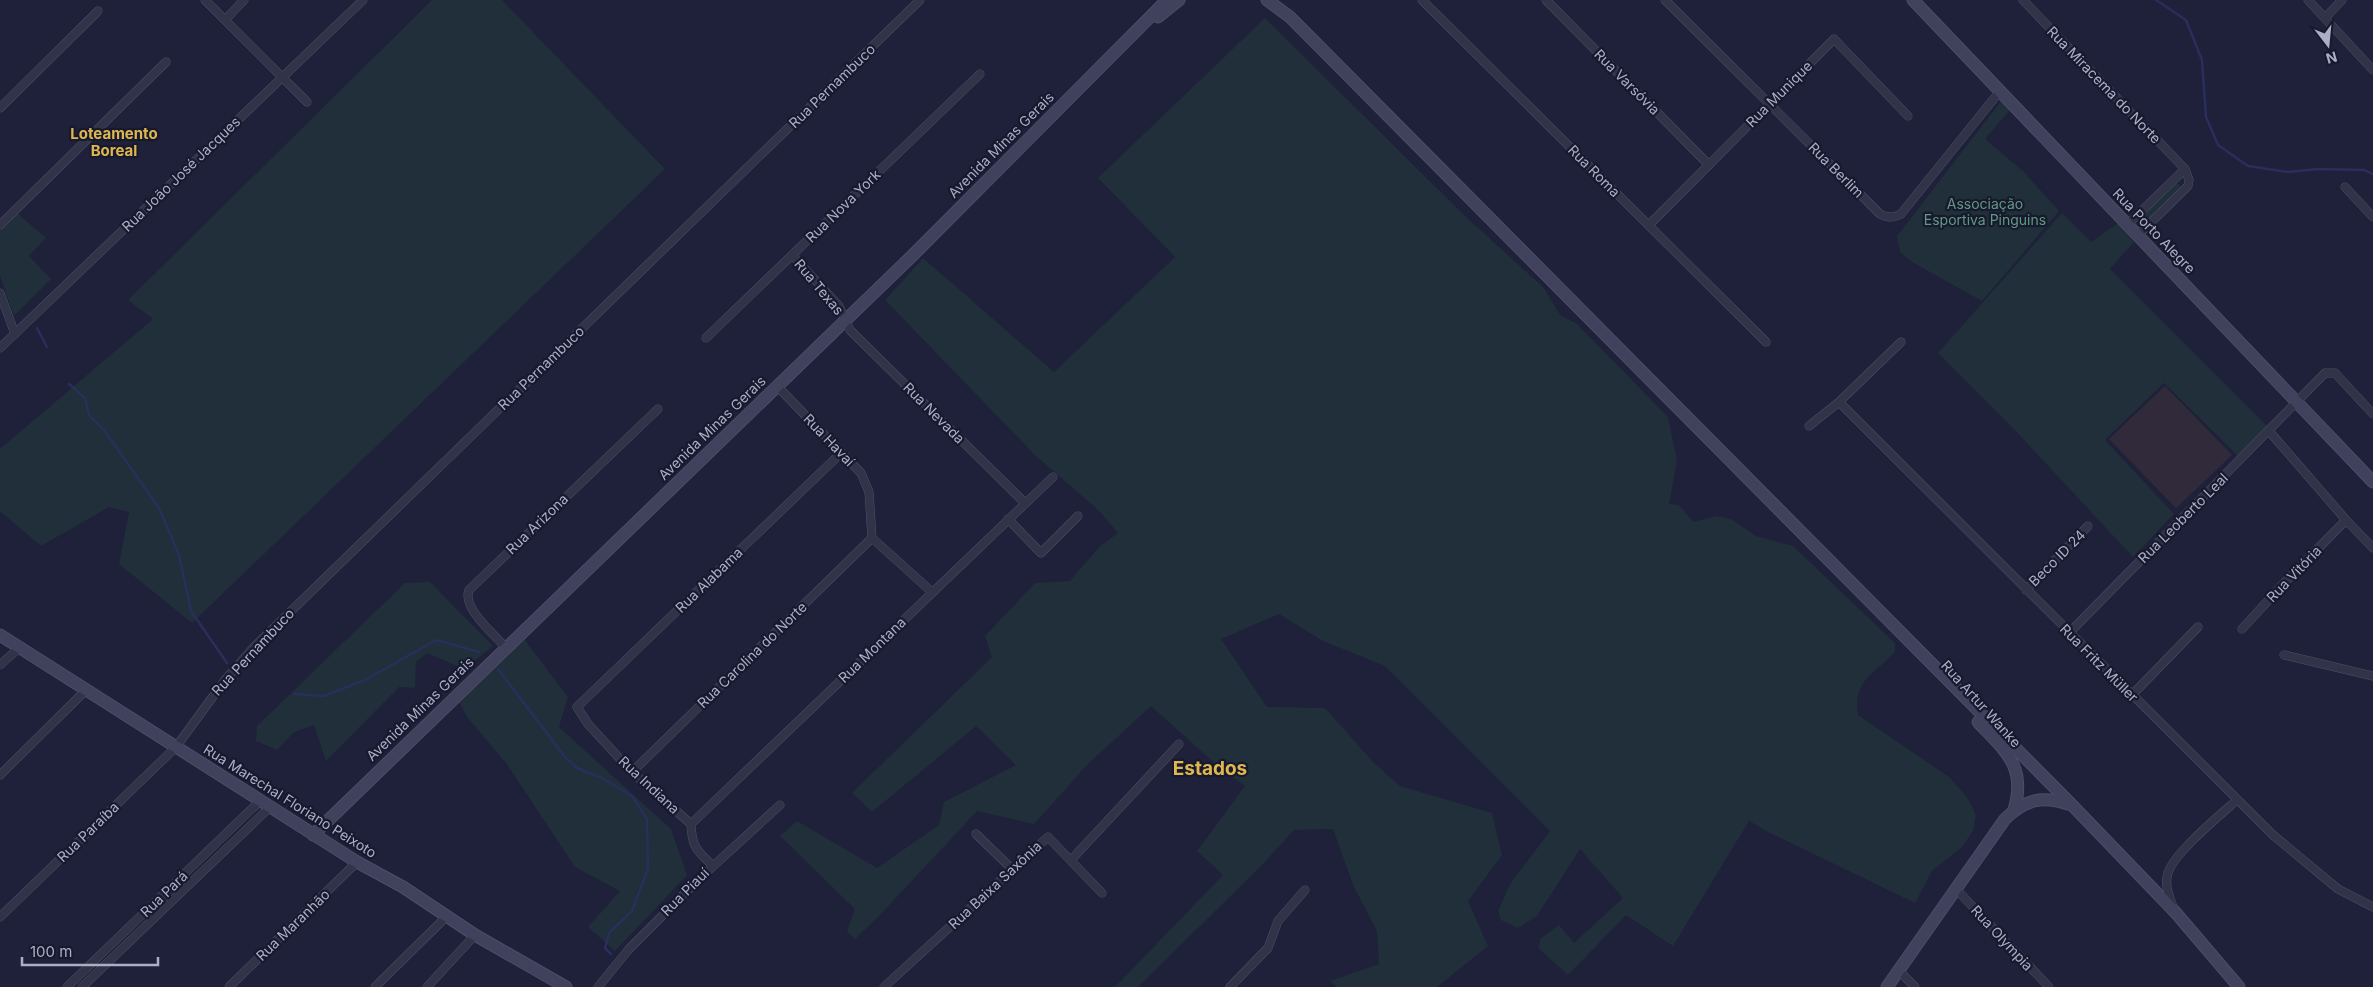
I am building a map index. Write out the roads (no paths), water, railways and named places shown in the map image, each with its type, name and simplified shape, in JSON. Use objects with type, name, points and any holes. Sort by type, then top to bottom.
[{"type":"street","points":[[205,0],[307,102]]},
{"type":"street","points":[[225,20],[244,0]]},
{"type":"street","name":"Rua João José Jacques","points":[[0,348],[363,0]]},
{"type":"street","name":"Rua Pernambuco","points":[[176,747],[225,680],[253,648],[920,0]]},
{"type":"street","name":"Avenida Minas Gerais","points":[[313,835],[505,647],[846,320],[1167,0]]},
{"type":"street","name":"Avenida Minas Gerais","points":[[1129,39],[1179,0]]},
{"type":"street","points":[[1161,15],[1186,0]]},
{"type":"street","points":[[1267,0],[1290,17],[2072,805],[2176,913],[2238,987]]},
{"type":"street","name":"Rua Roma","points":[[1422,0],[1766,342]]},
{"type":"street","name":"Rua Varsóvia","points":[[1546,0],[1709,164]]},
{"type":"street","name":"Rua Berlim","points":[[1665,0],[1880,214],[1893,217],[1900,214],[2000,91]]},
{"type":"street","name":"Rua Porto Alegre","points":[[1913,0],[2373,482]]},
{"type":"street","name":"Rua Miracema do Norte","points":[[2023,0],[2185,169]]},
{"type":"street","points":[[2308,0],[2373,70]]},
{"type":"street","points":[[2325,18],[2342,0]]},
{"type":"street","points":[[0,108],[98,11]]},
{"type":"street","name":"Rua Munique","points":[[1649,225],[1834,39],[1908,116]]},
{"type":"street","points":[[0,226],[166,62]]},
{"type":"street","name":"Rua Nova York","points":[[706,338],[980,74]]},
{"type":"street","points":[[2127,225],[2185,169],[2189,180],[2188,186],[2137,236]]},
{"type":"street","points":[[2345,187],[2373,217]]},
{"type":"street","name":"Rua Texas","points":[[792,255],[839,306],[846,320]]},
{"type":"street","points":[[0,293],[15,334]]},
{"type":"street","name":"Rua Nevada","points":[[846,320],[850,330],[1025,503]]},
{"type":"street","points":[[1809,426],[1839,402],[1901,342]]},
{"type":"street","name":"Rua Leoberto Leal","points":[[2069,633],[2325,373],[2335,373],[2373,414]]},
{"type":"street","name":"Rua Havaí","points":[[777,386],[861,473],[868,492],[872,538]]},
{"type":"street","name":"Rua Fritz Müller","points":[[1839,402],[2237,800],[2317,874],[2338,889],[2373,907]]},
{"type":"street","name":"Rua Arizona","points":[[505,647],[468,605],[469,590],[658,409]]},
{"type":"street","points":[[2269,431],[2346,520],[2373,548]]},
{"type":"street","name":"Rua Alabama","points":[[577,707],[841,453]]},
{"type":"street","name":"Rua Montana","points":[[691,824],[1053,477]]},
{"type":"street","points":[[1008,519],[1041,553],[1078,516]]},
{"type":"street","name":"Rua Vitória","points":[[2242,629],[2346,520]]},
{"type":"street","name":"Beco ID 24","points":[[2026,590],[2088,526]]},
{"type":"street","points":[[872,538],[932,592]]},
{"type":"street","name":"Rua Carolina do Norte","points":[[632,772],[872,538]]},
{"type":"street","points":[[2132,695],[2198,627]]},
{"type":"street","name":"Rua Artur Wanke","points":[[1895,628],[1931,672],[2010,756],[2019,784],[2014,810]]},
{"type":"street","name":"Rua Marechal Floriano Peixoto","points":[[0,635],[313,835],[403,887],[475,936],[566,987]]},
{"type":"street","points":[[0,665],[19,648]]},
{"type":"street","points":[[2284,655],[2373,676]]},
{"type":"street","points":[[0,775],[86,690]]},
{"type":"street","name":"Rua Indiana","points":[[577,707],[588,724],[632,772],[691,824],[692,841],[695,848],[712,865]]},
{"type":"street","points":[[1071,860],[1179,744]]},
{"type":"street","name":"Rua Paraíba","points":[[0,916],[176,747]]},
{"type":"street","name":"Rua Artur Wanke","points":[[1887,987],[1985,845],[2014,810],[2023,804],[2043,799],[2056,800],[2072,805]]},
{"type":"street","points":[[2176,913],[2168,892],[2168,871],[2201,833],[2237,800]]},
{"type":"street","name":"Rua Pará","points":[[68,987],[233,828],[265,804]]},
{"type":"street","name":"Rua Pará","points":[[82,987],[241,835],[265,804]]},
{"type":"street","name":"Rua Piauí","points":[[598,987],[629,949],[712,865],[780,805]]},
{"type":"street","points":[[233,828],[241,835]]},
{"type":"street","points":[[976,834],[1012,869]]},
{"type":"street","name":"Rua Baixa Saxônia","points":[[884,987],[1048,837],[1102,893]]},
{"type":"street","points":[[199,860],[206,868]]},
{"type":"street","name":"Rua Maranhão","points":[[228,987],[357,862]]},
{"type":"street","points":[[183,876],[190,883]]},
{"type":"street","name":"Rua Olympia","points":[[1956,889],[2049,987]]},
{"type":"street","points":[[1230,987],[1268,948],[1283,913],[1305,890]]},
{"type":"street","points":[[146,911],[154,918]]},
{"type":"street","points":[[375,987],[446,917]]},
{"type":"street","points":[[426,987],[475,936]]},
{"type":"street","points":[[109,946],[117,954]]},
{"type":"street","points":[[1898,970],[1915,987]]},
{"type":"waterway","points":[[2156,0],[2186,20],[2202,60],[2206,117],[2218,145],[2248,166],[2288,172],[2318,169],[2364,170],[2373,174]]},
{"type":"waterway","points":[[37,328],[47,347]]},
{"type":"waterway","points":[[69,384],[85,398],[89,415],[104,430],[159,508],[179,555],[191,611],[227,663]]},
{"type":"waterway","points":[[294,694],[324,696],[365,680],[436,640],[479,652]]},
{"type":"waterway","points":[[498,669],[565,757],[577,768],[602,778],[632,796],[647,819],[648,869],[632,911],[609,933],[605,948],[611,954]]},
{"type":"district","name":"Loteamento Boreal","points":[[114,142]]},
{"type":"district","name":"Estados","points":[[1210,768]]},
{"type":"park label","name":"Associação Esportiva Pinguins","points":[[1985,212]]}]
